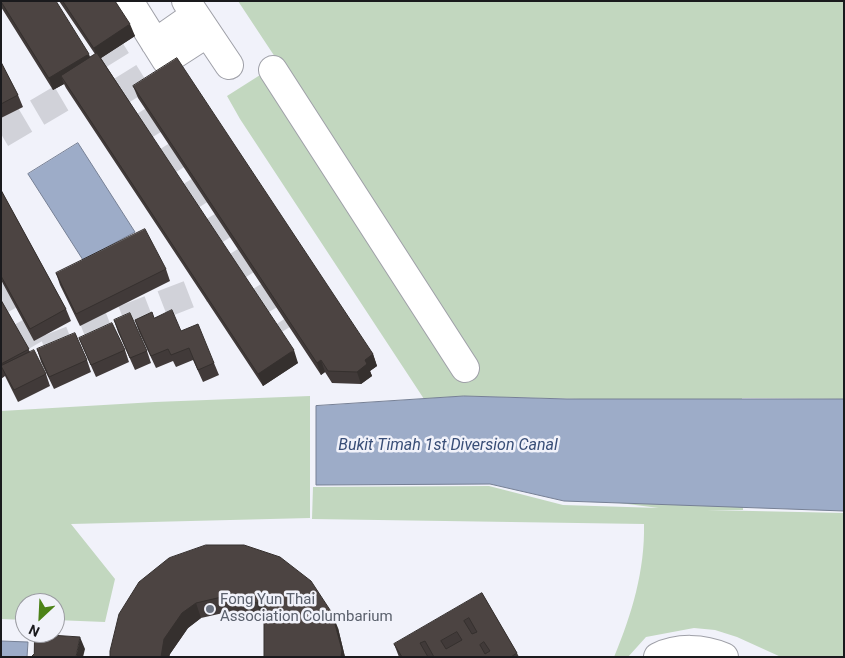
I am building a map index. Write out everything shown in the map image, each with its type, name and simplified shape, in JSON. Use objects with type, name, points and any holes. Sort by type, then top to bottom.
[{"type":"street","points":[[129,1],[161,51],[196,16],[229,65]]},
{"type":"street","points":[[273,70],[465,368]]},
{"type":"street","points":[[670,653],[701,650],[724,657]]},
{"type":"green space","points":[[238,1],[844,1],[844,399],[742,398],[743,510],[707,510],[844,513],[844,657],[781,657],[737,637],[715,630],[694,628],[646,637],[628,657],[614,657],[632,608],[640,575],[644,524],[312,519],[313,487],[489,486],[563,505],[659,508],[580,498],[580,399],[464,396],[424,399],[240,119],[227,96],[279,63]]},
{"type":"green space","points":[[310,396],[310,518],[71,524],[115,579],[105,622],[65,620],[65,593],[15,593],[15,620],[1,619],[1,411],[155,402]]},
{"type":"water","points":[[78,143],[135,232],[83,260],[28,174]]},
{"type":"water","name":"Bukit Timah 1st Diversion Canal","points":[[464,396],[567,399],[844,399],[844,511],[564,501],[490,484],[316,485],[316,406]]},
{"type":"water","points":[[1,641],[28,643],[27,657],[1,657]]},
{"type":"building","points":[[1,1],[56,1],[89,54],[49,78]]},
{"type":"building","points":[[63,1],[115,1],[130,24],[94,48]]},
{"type":"building","points":[[97,53],[294,350],[258,374],[61,76]]},
{"type":"building","points":[[177,58],[373,354],[365,360],[367,364],[357,372],[328,371],[321,360],[317,363],[133,86]]},
{"type":"building","points":[[1,62],[18,95],[1,104]]},
{"type":"building","points":[[1,190],[66,309],[30,329],[1,276]]},
{"type":"building","points":[[145,229],[166,269],[76,314],[56,273]]},
{"type":"building","points":[[1,300],[29,349],[1,364]]},
{"type":"building","points":[[172,310],[181,331],[198,324],[214,363],[198,370],[189,348],[171,355],[168,349],[151,356],[135,320],[152,312],[154,318]]},
{"type":"building","points":[[130,313],[147,351],[130,358],[114,320]]},
{"type":"building","points":[[112,323],[125,350],[91,365],[79,338]]},
{"type":"building","points":[[75,333],[87,360],[49,377],[37,349]]},
{"type":"building","points":[[34,350],[46,374],[14,390],[1,366]]},
{"type":"building","name":"Fong Yun Thai Association Columbarium","points":[[206,545],[244,545],[280,557],[311,581],[332,613],[342,650],[341,657],[264,657],[264,594],[257,603],[226,596],[196,603],[182,613],[164,639],[161,657],[110,657],[119,614],[139,582],[169,558]]},
{"type":"building","points":[[482,593],[517,653],[511,657],[434,657],[425,641],[420,643],[428,657],[402,657],[394,644]],"holes":[[[469,618],[477,632],[472,634],[464,621]],[[457,632],[462,640],[446,649],[441,641]],[[484,642],[490,651],[485,654],[480,645]]]},
{"type":"building","points":[[65,636],[80,637],[76,657],[31,657],[34,654],[35,643],[65,643]]},
{"type":"tunnel","points":[[80,1],[285,330]]},
{"type":"tunnel","points":[[1,134],[101,75]]},
{"type":"tunnel","points":[[1,284],[40,352],[233,277]]},
{"type":"place","name":"Fong Yun Thai Association Columbarium","points":[[210,609]]}]
